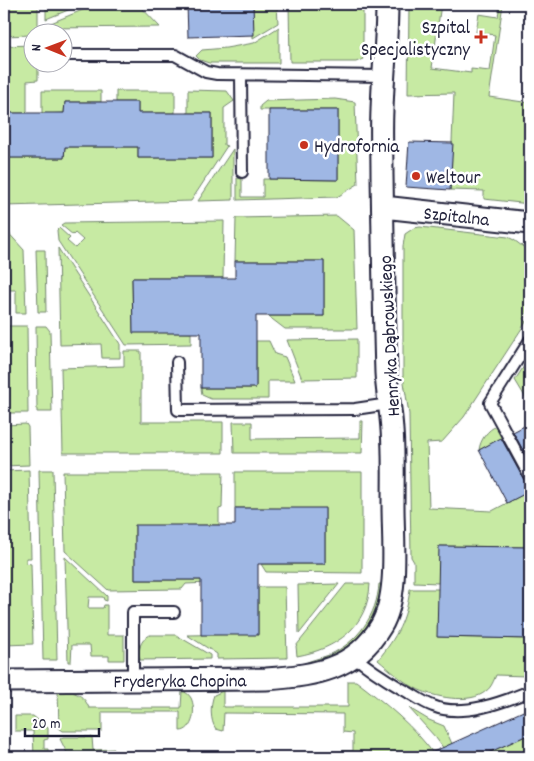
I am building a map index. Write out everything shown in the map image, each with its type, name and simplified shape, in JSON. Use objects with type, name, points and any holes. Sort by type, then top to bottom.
[{"type":"street","name":"Henryka Dąbrowskiego","points":[[354,656],[366,645],[382,625],[392,596],[393,440],[386,375],[382,123],[387,4]]},
{"type":"street","name":"Szpitalna","points":[[383,207],[530,222]]},
{"type":"street","name":"Fryderyka Chopina","points":[[4,681],[292,677],[334,668],[354,656]]},
{"type":"lane","points":[[72,55],[174,56],[206,72],[385,76]]},
{"type":"lane","points":[[241,74],[242,172]]},
{"type":"lane","points":[[530,340],[490,403],[530,477]]},
{"type":"lane","points":[[177,362],[178,410],[355,409],[389,404]]},
{"type":"lane","points":[[133,680],[133,612],[174,612]]},
{"type":"lane","points":[[354,656],[370,670],[433,706],[448,710],[499,704],[530,690]]},
{"type":"green space","points":[[4,4],[38,4],[38,22],[22,22],[22,35],[4,36]]},
{"type":"green space","points":[[46,4],[83,4],[46,19]]},
{"type":"green space","points":[[97,4],[138,4],[160,27],[72,28],[72,22],[53,22]]},
{"type":"green space","points":[[253,4],[277,4],[278,23],[253,38]]},
{"type":"green space","points":[[289,4],[363,4],[363,59],[356,62],[290,62]]},
{"type":"green space","points":[[409,4],[441,4],[432,68],[471,73],[471,69],[490,71],[495,35],[476,32],[479,14],[498,17],[500,4],[503,4],[489,97],[530,103],[530,204],[484,199],[484,191],[450,190],[454,93],[408,94]]},
{"type":"green space","points":[[279,27],[279,63],[209,63],[200,60],[196,56],[202,50],[254,43]]},
{"type":"green space","points":[[22,45],[22,72],[38,72],[38,80],[27,81],[27,113],[4,113],[4,46]]},
{"type":"green space","points":[[188,90],[227,91],[234,101],[224,108],[224,145],[227,146],[191,201],[4,206],[4,158],[64,158],[65,147],[138,147],[138,158],[212,158],[212,113],[188,113]]},
{"type":"green space","points":[[42,91],[101,91],[101,102],[65,102],[64,113],[42,114]]},
{"type":"green space","points":[[116,91],[175,91],[175,113],[138,113],[138,102],[116,102]]},
{"type":"green space","points":[[335,99],[355,102],[358,184],[337,197],[237,200],[237,178],[242,179],[242,197],[263,197],[263,179],[338,180],[338,110],[260,110],[260,106],[266,101]]},
{"type":"green space","points":[[233,149],[233,200],[198,201]]},
{"type":"green space","points":[[337,216],[354,230],[357,329],[285,329],[268,316],[324,316],[324,261],[235,261],[236,218]]},
{"type":"green space","points":[[224,221],[223,278],[132,278],[133,332],[191,333],[191,344],[126,345],[58,241],[57,230],[59,228],[70,238],[67,241],[75,248],[83,240],[75,233],[73,235],[61,225],[64,223]]},
{"type":"green space","points":[[420,227],[508,237],[530,252],[530,306],[523,319],[526,322],[464,417],[442,442],[427,443],[429,508],[492,511],[528,492],[501,439],[479,450],[485,435],[497,426],[530,487],[530,547],[440,546],[439,583],[414,582],[414,562],[411,557],[409,414],[403,376],[403,246],[405,234],[414,228]]},
{"type":"green space","points":[[4,228],[24,250],[26,313],[16,313],[16,290],[9,290],[9,265],[4,265]]},
{"type":"green space","points":[[58,248],[120,344],[120,358],[102,358],[101,344],[60,345]]},
{"type":"green space","points":[[36,250],[45,250],[46,312],[38,312]]},
{"type":"green space","points":[[4,326],[27,326],[28,413],[4,413],[4,398],[9,397],[9,344],[4,344]]},
{"type":"green space","points":[[36,326],[46,326],[50,331],[52,412],[37,412]]},
{"type":"green space","points":[[357,339],[357,378],[302,379],[287,340]]},
{"type":"green space","points":[[256,341],[269,341],[275,354],[285,357],[295,381],[268,381],[268,399],[211,399],[202,395],[201,388],[256,388]]},
{"type":"green space","points":[[124,351],[141,351],[141,422],[223,422],[223,453],[63,453],[61,368],[124,366]]},
{"type":"green space","points":[[530,357],[530,405],[515,380]]},
{"type":"green space","points":[[360,421],[363,421],[362,453],[234,453],[233,422],[252,422],[252,439],[360,438]]},
{"type":"green space","points":[[26,424],[28,427],[29,465],[4,466],[4,425]]},
{"type":"green space","points":[[29,470],[31,558],[26,558],[26,563],[31,564],[33,644],[4,645],[4,471]]},
{"type":"green space","points":[[39,470],[53,470],[57,660],[43,660]]},
{"type":"green space","points":[[63,472],[223,472],[222,508],[219,509],[219,525],[135,526],[135,580],[209,580],[209,583],[186,584],[182,589],[108,590],[65,551]]},
{"type":"green space","points":[[235,472],[362,472],[362,573],[266,572],[261,564],[325,564],[325,509],[235,508]]},
{"type":"green space","points":[[65,557],[107,596],[107,601],[103,597],[89,597],[88,608],[103,608],[104,605],[107,605],[107,635],[124,635],[124,660],[109,660],[109,656],[91,656],[90,645],[72,645],[71,662],[68,662]]},
{"type":"green space","points":[[339,584],[299,634],[298,585]]},
{"type":"green space","points":[[346,584],[370,584],[368,599],[356,624],[347,634],[325,648],[297,656],[296,646]]},
{"type":"green space","points":[[379,584],[381,586],[378,602],[365,628],[356,639],[333,655],[303,664],[329,655],[349,643],[357,635],[370,617]]},
{"type":"green space","points":[[285,587],[287,658],[217,659],[217,654],[187,635],[258,634],[258,588]]},
{"type":"green space","points":[[410,589],[439,589],[438,637],[529,639],[530,601],[530,673],[526,676],[496,675],[491,686],[486,691],[471,698],[461,699],[431,694],[405,682],[378,660],[400,628]]},
{"type":"green space","points":[[150,635],[176,635],[210,655],[210,659],[140,660],[140,645]]},
{"type":"green space","points":[[348,681],[356,681],[389,707],[409,725],[436,757],[343,757],[343,751],[353,751],[353,733],[343,732],[343,714],[224,713],[223,731],[216,729],[213,722],[211,708],[214,695],[223,691],[223,707],[348,707]]},
{"type":"green space","points":[[58,691],[81,696],[89,708],[181,708],[182,691],[188,694],[193,702],[193,718],[185,730],[180,731],[180,712],[102,712],[102,731],[63,731],[59,728]]},
{"type":"green space","points":[[409,708],[429,720],[444,726],[458,757],[450,757]]},
{"type":"green space","points":[[15,716],[33,716],[48,728],[48,739],[44,740],[44,749],[48,749],[48,757],[34,757],[33,731],[15,731]]},
{"type":"green space","points":[[530,734],[530,757],[479,757]]},
{"type":"green space","points":[[63,737],[92,737],[93,750],[114,749],[114,757],[69,757],[60,739]]},
{"type":"building","points":[[187,4],[253,4],[254,35],[188,37]]},
{"type":"building","points":[[65,102],[138,102],[138,113],[212,113],[212,158],[138,158],[138,147],[65,147],[64,158],[4,158],[4,113],[64,113]]},
{"type":"building","name":"Hydrofornia","points":[[269,110],[338,110],[338,180],[269,179]]},
{"type":"building","points":[[409,142],[453,143],[450,190],[406,187]]},
{"type":"building","points":[[235,261],[324,261],[324,316],[256,316],[256,388],[201,388],[201,333],[133,333],[132,278],[235,278]]},
{"type":"building","points":[[530,423],[530,463],[513,432]]},
{"type":"building","points":[[501,438],[524,480],[530,484],[530,491],[507,503],[479,450]]},
{"type":"building","points":[[235,508],[325,508],[325,564],[258,564],[258,635],[201,635],[201,580],[135,580],[135,525],[235,525]]},
{"type":"building","points":[[439,546],[530,547],[530,639],[437,637]]},
{"type":"building","points":[[530,708],[530,734],[479,757],[422,757]]},
{"type":"place","name":"Szpital Specjalistyczny","points":[[481,37]]},
{"type":"place","name":"Hydrofornia","points":[[304,145]]},
{"type":"place","name":"Weltour","points":[[416,176]]}]
